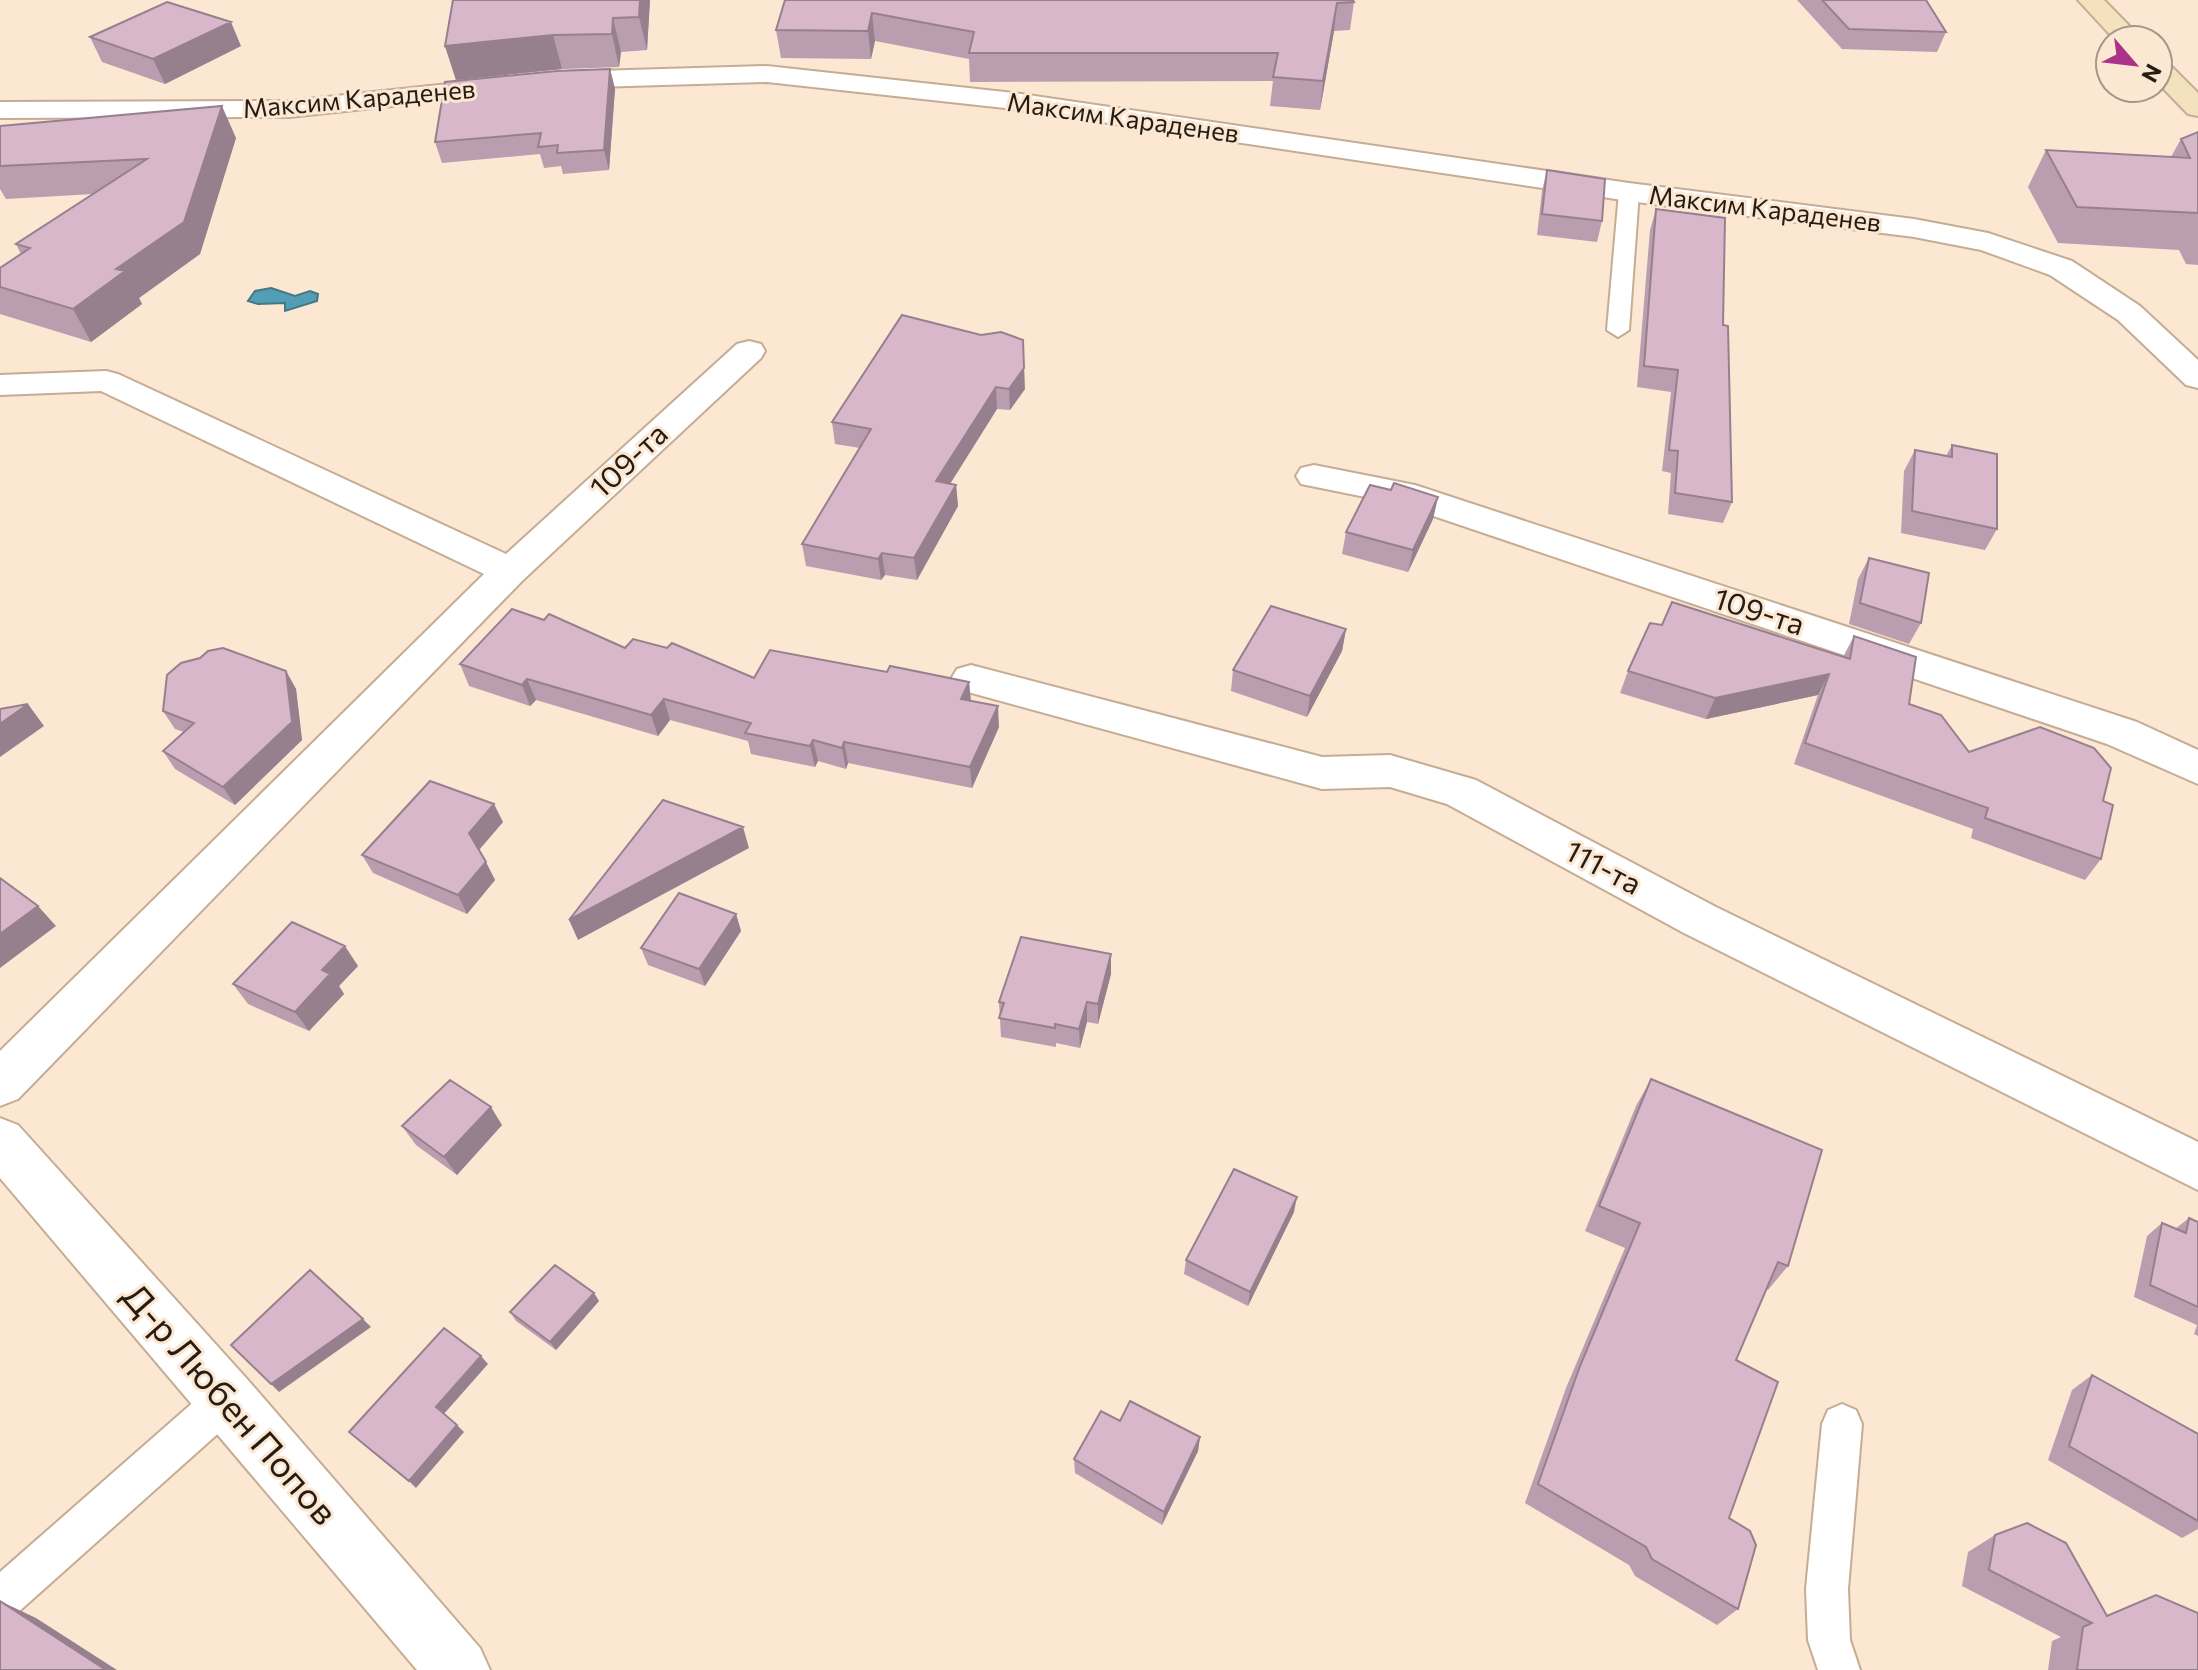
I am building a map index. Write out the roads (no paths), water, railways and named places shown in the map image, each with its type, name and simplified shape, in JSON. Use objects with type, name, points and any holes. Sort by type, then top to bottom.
[{"type":"main road","points":[[2090,0],[2114,24]]},
{"type":"main road","points":[[2174,84],[2198,108]]},
{"type":"street","name":"Максим Караденев","points":[[0,110],[289,109],[562,80],[767,74],[1014,101],[1629,192],[1914,228],[1988,242],[2061,268],[2129,313],[2198,378]]},
{"type":"street","name":"109-та","points":[[0,1084],[510,571],[749,351]]},
{"type":"street","points":[[0,385],[106,381],[510,571]]},
{"type":"street","name":"109-та","points":[[1314,476],[1402,493],[2122,733],[2198,768]]},
{"type":"street","name":"111-та","points":[[971,679],[1322,773],[1390,771],[1461,792],[1700,920],[2198,1167]]},
{"type":"street","name":"Д-р Любен Попов","points":[[0,1141],[227,1399],[458,1670]]},
{"type":"lane","points":[[1618,330],[1629,192]]},
{"type":"lane","points":[[0,1600],[227,1399]]},
{"type":"lane","points":[[1839,1670],[1829,1640],[1827,1589],[1842,1424]]},
{"type":"water","points":[[271,288],[295,296],[310,291],[318,294],[317,301],[285,311],[285,303],[258,304],[248,301],[255,291]]}]
